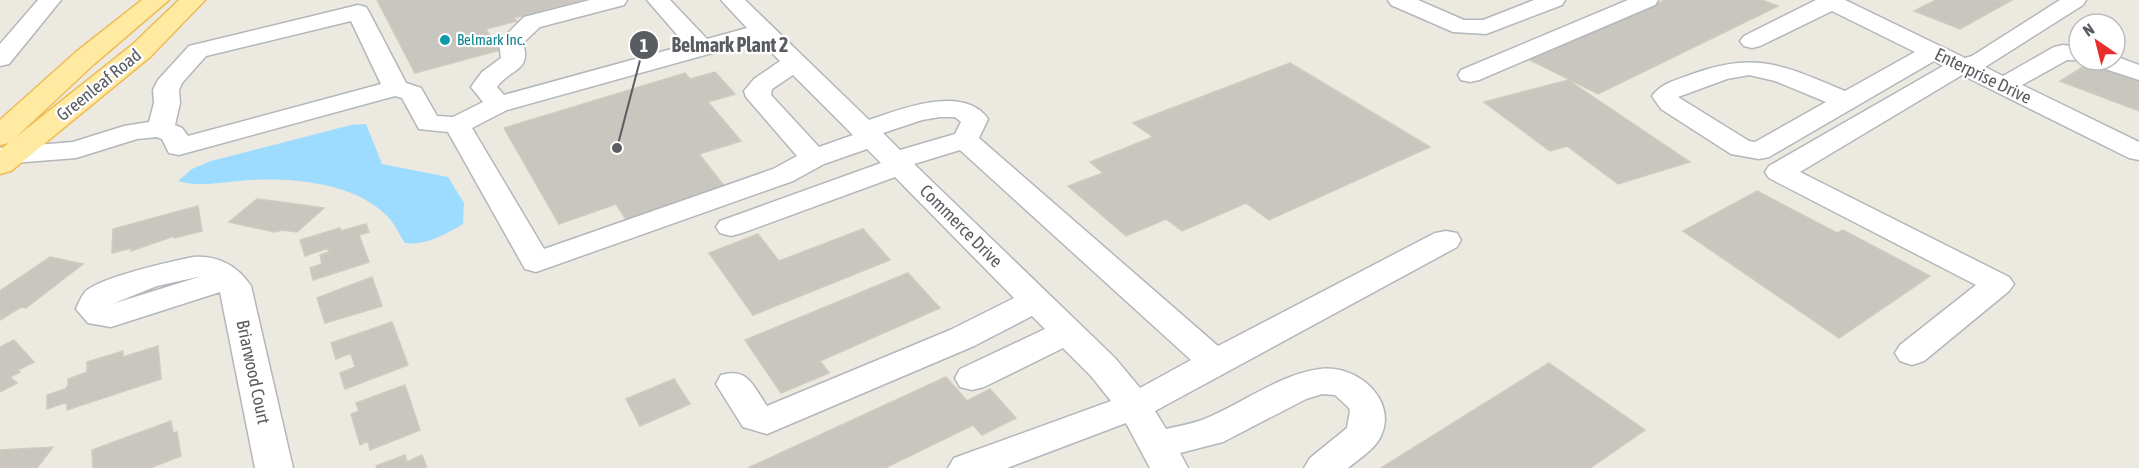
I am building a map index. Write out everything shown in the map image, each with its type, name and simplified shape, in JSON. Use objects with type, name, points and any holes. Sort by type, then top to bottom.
[{"type":"main road","name":"Greenleaf Road","points":[[3,153],[85,58],[157,0]]},
{"type":"main road","name":"Greenleaf Road","points":[[3,153],[141,51],[193,0]]},
{"type":"street","points":[[0,59],[50,0]]},
{"type":"street","points":[[498,105],[484,87],[491,77],[513,61],[514,53],[511,42],[532,22],[616,0]]},
{"type":"street","points":[[658,0],[701,47]]},
{"type":"street","name":"Commerce Drive","points":[[732,0],[1115,381],[1135,406],[1163,457]]},
{"type":"street","points":[[1399,0],[1461,27],[1486,27],[1554,0]]},
{"type":"street","points":[[1470,75],[1647,0]]},
{"type":"street","points":[[1912,353],[1998,284],[1779,172],[1961,66],[1981,61],[2075,0]]},
{"type":"street","points":[[1752,41],[1830,2]]},
{"type":"street","name":"Enterprise Drive","points":[[1830,2],[2139,152]]},
{"type":"street","points":[[161,128],[167,103],[166,90],[171,80],[198,51],[358,12],[396,88]]},
{"type":"street","points":[[3,153],[76,150],[133,132],[161,128],[173,134],[179,147],[396,88],[412,93],[428,123],[457,125],[498,105],[764,31]]},
{"type":"street","points":[[1846,101],[1779,75],[1750,67],[1730,70],[1698,80],[1668,92],[1665,96],[1670,104],[1741,148],[1759,151],[1933,52]]},
{"type":"street","points":[[2004,86],[2063,52],[2067,52]]},
{"type":"street","points":[[795,62],[763,84],[757,91],[759,97],[814,158]]},
{"type":"street","points":[[457,125],[536,262],[783,175],[814,158],[868,134],[925,112],[944,108],[962,111],[975,119],[973,128],[965,140],[897,163],[731,228]]},
{"type":"street","points":[[965,140],[1215,362]]},
{"type":"street","points":[[967,468],[982,460],[1135,406],[1446,240]]},
{"type":"street","name":"Briarwood Court","points":[[229,278],[235,286],[274,468]]},
{"type":"street","points":[[733,384],[756,418],[766,421],[962,338],[1036,300]]},
{"type":"street","points":[[972,378],[1067,332]]},
{"type":"street","points":[[1163,457],[1294,390],[1321,381],[1345,384],[1361,398],[1368,410],[1364,434],[1323,468]]},
{"type":"water","points":[[366,124],[382,164],[448,177],[464,203],[463,224],[428,241],[405,243],[393,223],[371,203],[321,184],[286,180],[205,184],[178,181],[192,169],[211,161],[351,125]]},
{"type":"building","name":"Belmark Inc.","points":[[377,0],[583,0],[514,18],[517,21],[486,29],[500,50],[415,73]]},
{"type":"building","points":[[1665,0],[1762,0],[1778,6],[1598,94],[1530,60]]},
{"type":"building","points":[[1936,0],[2012,0],[1960,29],[1914,11]]},
{"type":"building","points":[[1290,63],[1430,147],[1269,220],[1246,203],[1182,231],[1166,219],[1126,236],[1068,186],[1103,173],[1090,162],[1153,137],[1133,123]]},
{"type":"building","points":[[715,72],[735,94],[708,102],[741,141],[699,154],[725,187],[627,221],[616,204],[559,224],[504,128],[685,73],[690,79]]},
{"type":"building","points":[[2074,72],[2113,72],[2139,82],[2139,111],[2060,81]]},
{"type":"building","points":[[1568,80],[1690,162],[1618,184],[1567,146],[1550,151],[1484,102]]},
{"type":"building","points":[[1757,191],[1837,233],[1843,230],[1930,276],[1839,338],[1683,231]]},
{"type":"building","points":[[257,199],[324,208],[297,232],[282,230],[275,232],[229,222]]},
{"type":"building","points":[[198,206],[202,231],[174,238],[174,236],[131,251],[131,248],[112,253],[113,229]]},
{"type":"building","points":[[366,224],[369,232],[359,235],[369,262],[313,280],[310,268],[322,264],[320,255],[329,252],[328,248],[305,256],[300,240],[340,228],[341,231]]},
{"type":"building","points":[[863,229],[890,260],[753,315],[709,253],[758,234],[779,261]]},
{"type":"building","points":[[50,257],[83,264],[26,308],[21,307],[0,320],[0,291]]},
{"type":"building","points":[[908,273],[940,308],[820,361],[829,373],[781,393],[745,340]]},
{"type":"building","points":[[372,277],[382,306],[325,323],[317,298]]},
{"type":"building","points":[[392,322],[408,365],[345,389],[340,373],[355,367],[351,353],[336,359],[331,343]]},
{"type":"building","points":[[14,340],[34,362],[10,377],[17,383],[0,392],[0,347]]},
{"type":"building","points":[[158,346],[161,379],[67,410],[67,402],[47,409],[47,395],[65,389],[68,386],[68,379],[87,372],[87,362],[123,351],[123,357]]},
{"type":"building","points":[[1549,363],[1645,430],[1590,468],[1381,468]]},
{"type":"building","points":[[946,377],[967,401],[990,389],[1016,418],[982,435],[973,425],[885,468],[748,468]]},
{"type":"building","points":[[674,379],[690,404],[640,426],[626,399]]},
{"type":"building","points":[[405,385],[420,430],[370,450],[368,441],[360,445],[351,414],[359,411],[356,403]]},
{"type":"building","points":[[171,421],[173,433],[177,432],[181,456],[150,468],[93,468],[92,450]]},
{"type":"building","points":[[53,447],[37,468],[0,468],[0,450]]},
{"type":"building","points":[[405,455],[407,462],[422,455],[427,468],[377,468],[376,466]]},
{"type":"place","name":"Belmark Inc.","points":[[445,40]]},
{"type":"place","name":"Belmark Plant 2","points":[[617,148]]}]
